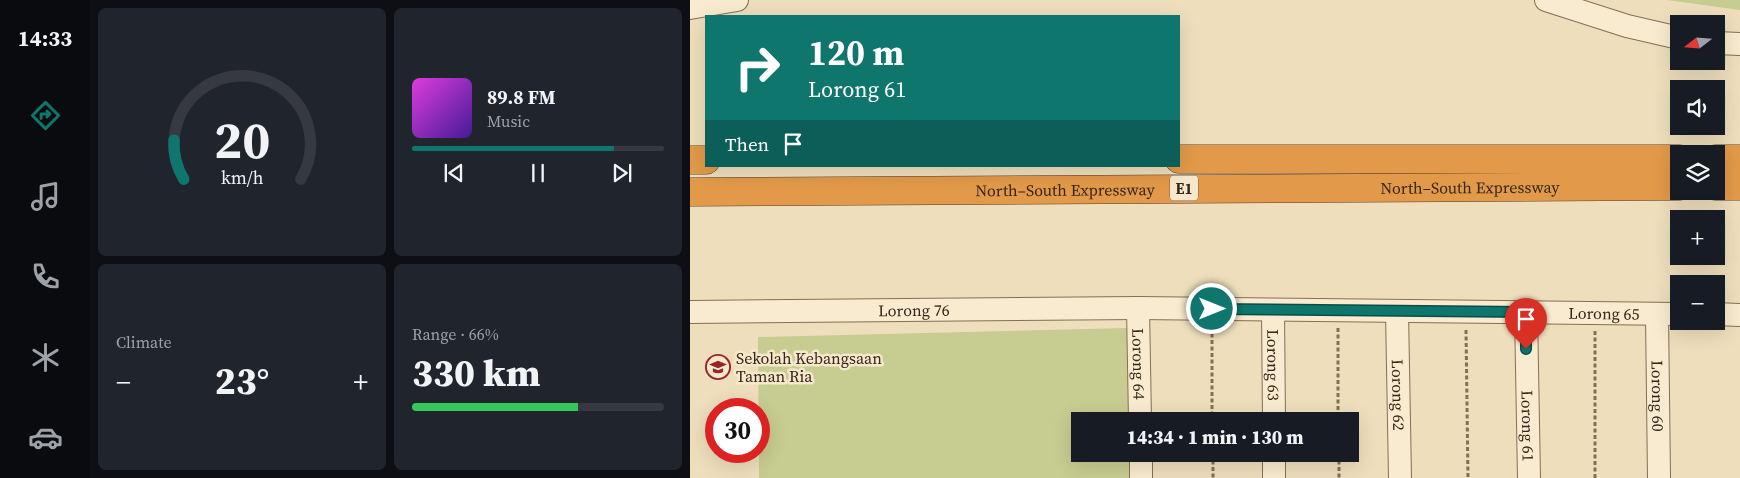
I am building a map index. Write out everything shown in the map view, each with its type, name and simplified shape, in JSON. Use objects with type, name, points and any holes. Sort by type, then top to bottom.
[{"type":"highway","name":"North–South Expressway","points":[[1180,159],[1670,159]]},
{"type":"highway","points":[[1725,159],[1740,159]]},
{"type":"highway","points":[[690,160],[705,160]]},
{"type":"highway","name":"North–South Expressway","points":[[690,192],[1670,186]]},
{"type":"highway","points":[[1725,186],[1740,186]]},
{"type":"street","points":[[690,8],[738,0]]},
{"type":"street","points":[[1546,0],[1627,26],[1670,36]]},
{"type":"street","points":[[1725,43],[1740,44]]},
{"type":"street","name":"Lorong 65","points":[[1138,308],[1668,314]]},
{"type":"street","name":"Lorong 76","points":[[690,312],[1138,308]]},
{"type":"street","name":"Lorong 64","points":[[1138,308],[1140,412]]},
{"type":"street","name":"Lorong 63","points":[[1273,310],[1274,412]]},
{"type":"street","name":"Lorong 62","points":[[1397,311],[1400,478]]},
{"type":"street","name":"Lorong 61","points":[[1526,312],[1529,478]]},
{"type":"street","name":"Lorong 60","points":[[1659,478],[1668,314]]},
{"type":"street","points":[[1725,314],[1740,315]]},
{"type":"street","points":[[1141,462],[1141,478]]},
{"type":"street","points":[[1274,462],[1274,478]]},
{"type":"path","points":[[1212,309],[1212,412]]},
{"type":"path","points":[[1338,310],[1338,412]]},
{"type":"path","points":[[1466,312],[1468,478]]},
{"type":"path","points":[[1595,313],[1595,478]]},
{"type":"path","points":[[1213,462],[1213,478]]},
{"type":"path","points":[[1338,462],[1339,478]]},
{"type":"green space","points":[[1667,0],[1740,0],[1740,10]]},
{"type":"green space","points":[[1127,328],[1130,412],[1071,412],[1071,462],[1131,462],[1131,478],[759,478],[759,463],[770,463],[770,398],[758,398],[758,337]]},
{"type":"place","name":"Sekolah Kebangsaan Taman Ria","points":[[718,367]]},
{"type":"route","points":[[1212,309],[1526,312],[1526,349]]}]
